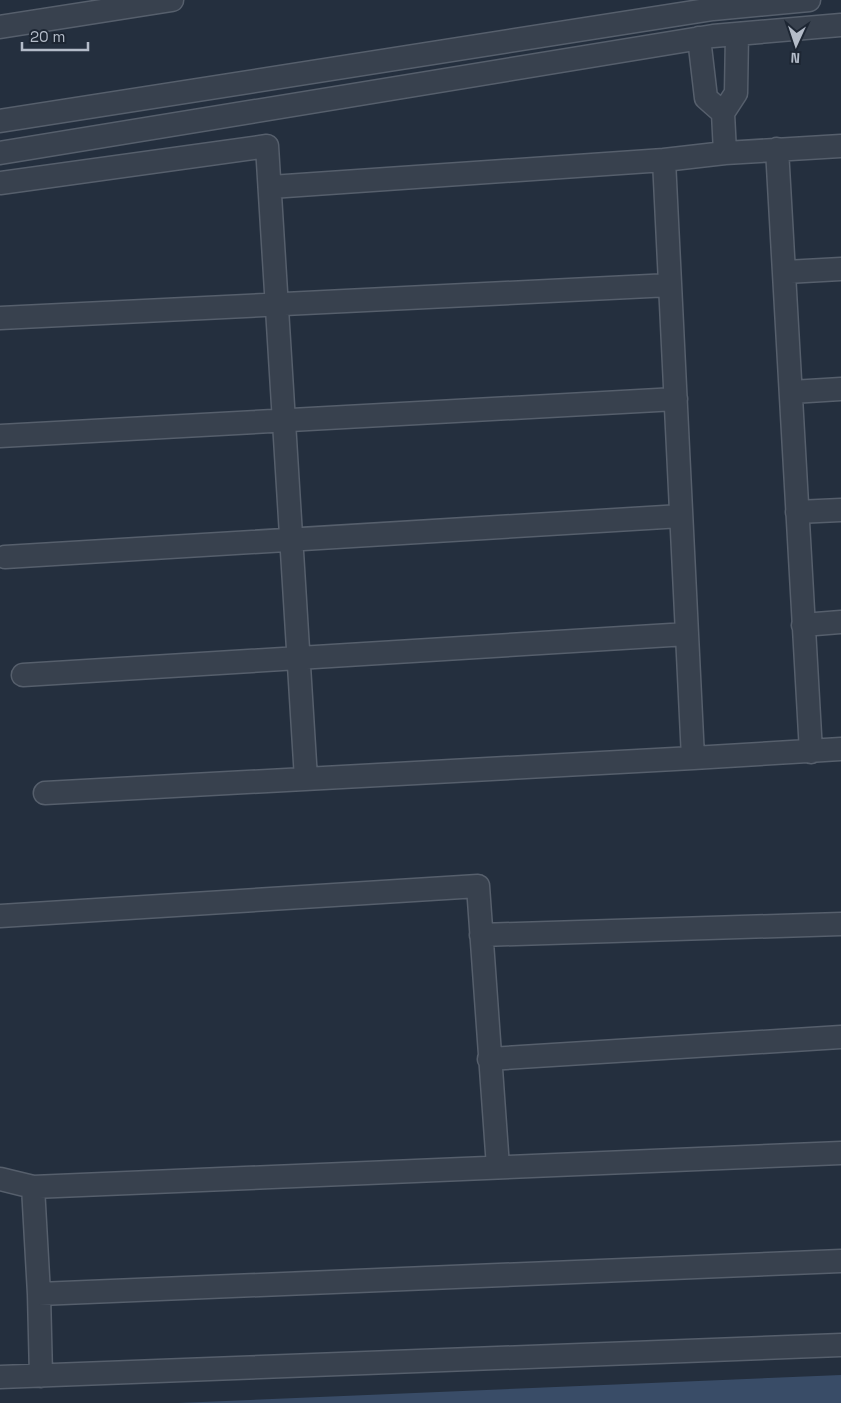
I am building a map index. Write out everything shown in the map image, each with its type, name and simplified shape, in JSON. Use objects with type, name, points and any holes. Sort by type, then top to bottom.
[{"type":"street","points":[[0,27],[172,0]]},
{"type":"street","points":[[0,121],[713,9],[809,0]]},
{"type":"street","points":[[0,153],[699,38],[841,25]]},
{"type":"street","points":[[725,153],[723,113],[736,93],[737,34]]},
{"type":"street","points":[[699,38],[706,98],[723,113]]},
{"type":"street","points":[[0,183],[267,146],[306,779]]},
{"type":"street","points":[[271,187],[841,146]]},
{"type":"street","points":[[777,150],[786,272],[811,752]]},
{"type":"street","points":[[664,160],[693,758]]},
{"type":"street","points":[[786,272],[841,269]]},
{"type":"street","points":[[0,318],[670,285]]},
{"type":"street","points":[[792,392],[841,389]]},
{"type":"street","points":[[0,436],[676,399]]},
{"type":"street","points":[[797,512],[841,510]]},
{"type":"street","points":[[5,557],[681,516]]},
{"type":"street","points":[[803,625],[841,622]]},
{"type":"street","points":[[23,675],[687,634]]},
{"type":"street","points":[[45,793],[841,749]]},
{"type":"street","points":[[0,916],[478,886],[498,1168]]},
{"type":"street","points":[[481,935],[841,924]]},
{"type":"street","points":[[489,1059],[841,1037]]},
{"type":"street","points":[[0,1179],[33,1187],[841,1153]]},
{"type":"street","points":[[33,1187],[41,1376]]},
{"type":"street","points":[[39,1294],[841,1261]]},
{"type":"street","points":[[0,1377],[841,1346]]},
{"type":"water","points":[[841,1375],[841,1403],[178,1403]]}]
